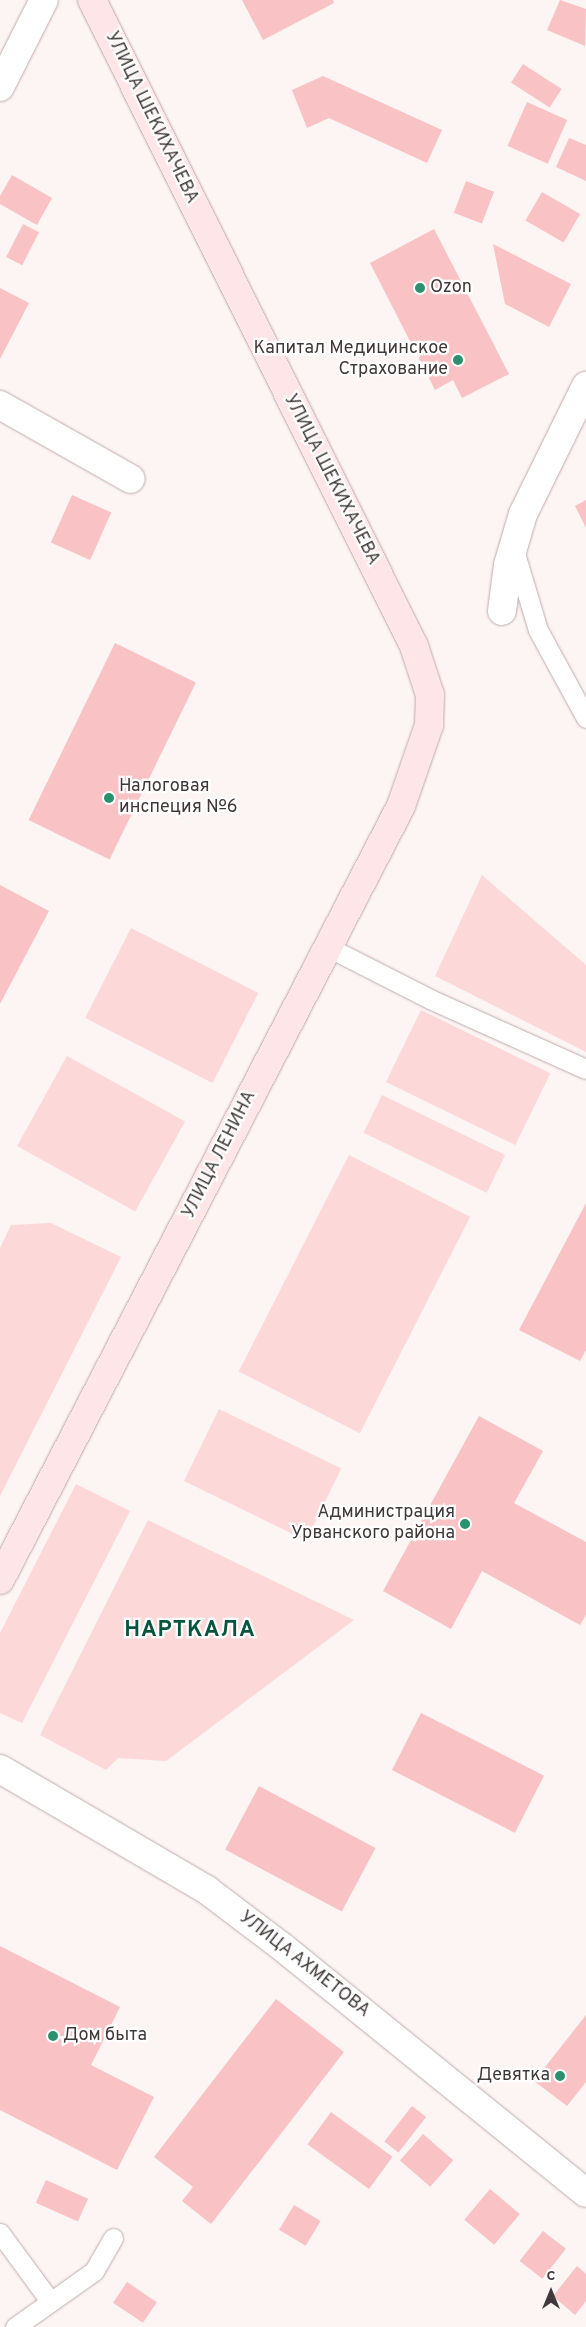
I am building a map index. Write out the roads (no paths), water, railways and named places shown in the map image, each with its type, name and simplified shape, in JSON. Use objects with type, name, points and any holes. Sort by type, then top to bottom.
[{"type":"street","points":[[0,87],[44,0]]},
{"type":"street","name":"УЛИЦА ШЕКИХАЧЕВА","points":[[92,0],[414,646],[430,695],[429,724]]},
{"type":"street","points":[[502,611],[513,546],[523,514],[586,386]]},
{"type":"street","points":[[0,405],[131,479]]},
{"type":"street","name":"УЛИЦА ЛЕНИНА","points":[[0,1580],[401,806],[429,724]]},
{"type":"street","name":"УЛИЦА АХМЕТОВА","points":[[0,1769],[207,1890],[303,1964],[586,2193]]},
{"type":"lane","points":[[513,546],[538,630],[586,718]]},
{"type":"lane","points":[[328,947],[430,999],[586,1069]]},
{"type":"lane","points":[[0,2233],[50,2301]]},
{"type":"lane","points":[[15,2327],[94,2271],[113,2238]]},
{"type":"place","name":"Ozon","points":[[420,288]]},
{"type":"place","name":"Капитал Медицинское Страхование","points":[[458,360]]},
{"type":"place","name":"Налоговая инспеция №6","points":[[109,798]]},
{"type":"place","name":"Администрация Урванского района","points":[[465,1524]]},
{"type":"place","name":"Дом быта","points":[[53,2036]]},
{"type":"place","name":"Девятка","points":[[560,2076]]},
{"type":"district","name":"НАРТКАЛА","points":[[190,1631]]}]
